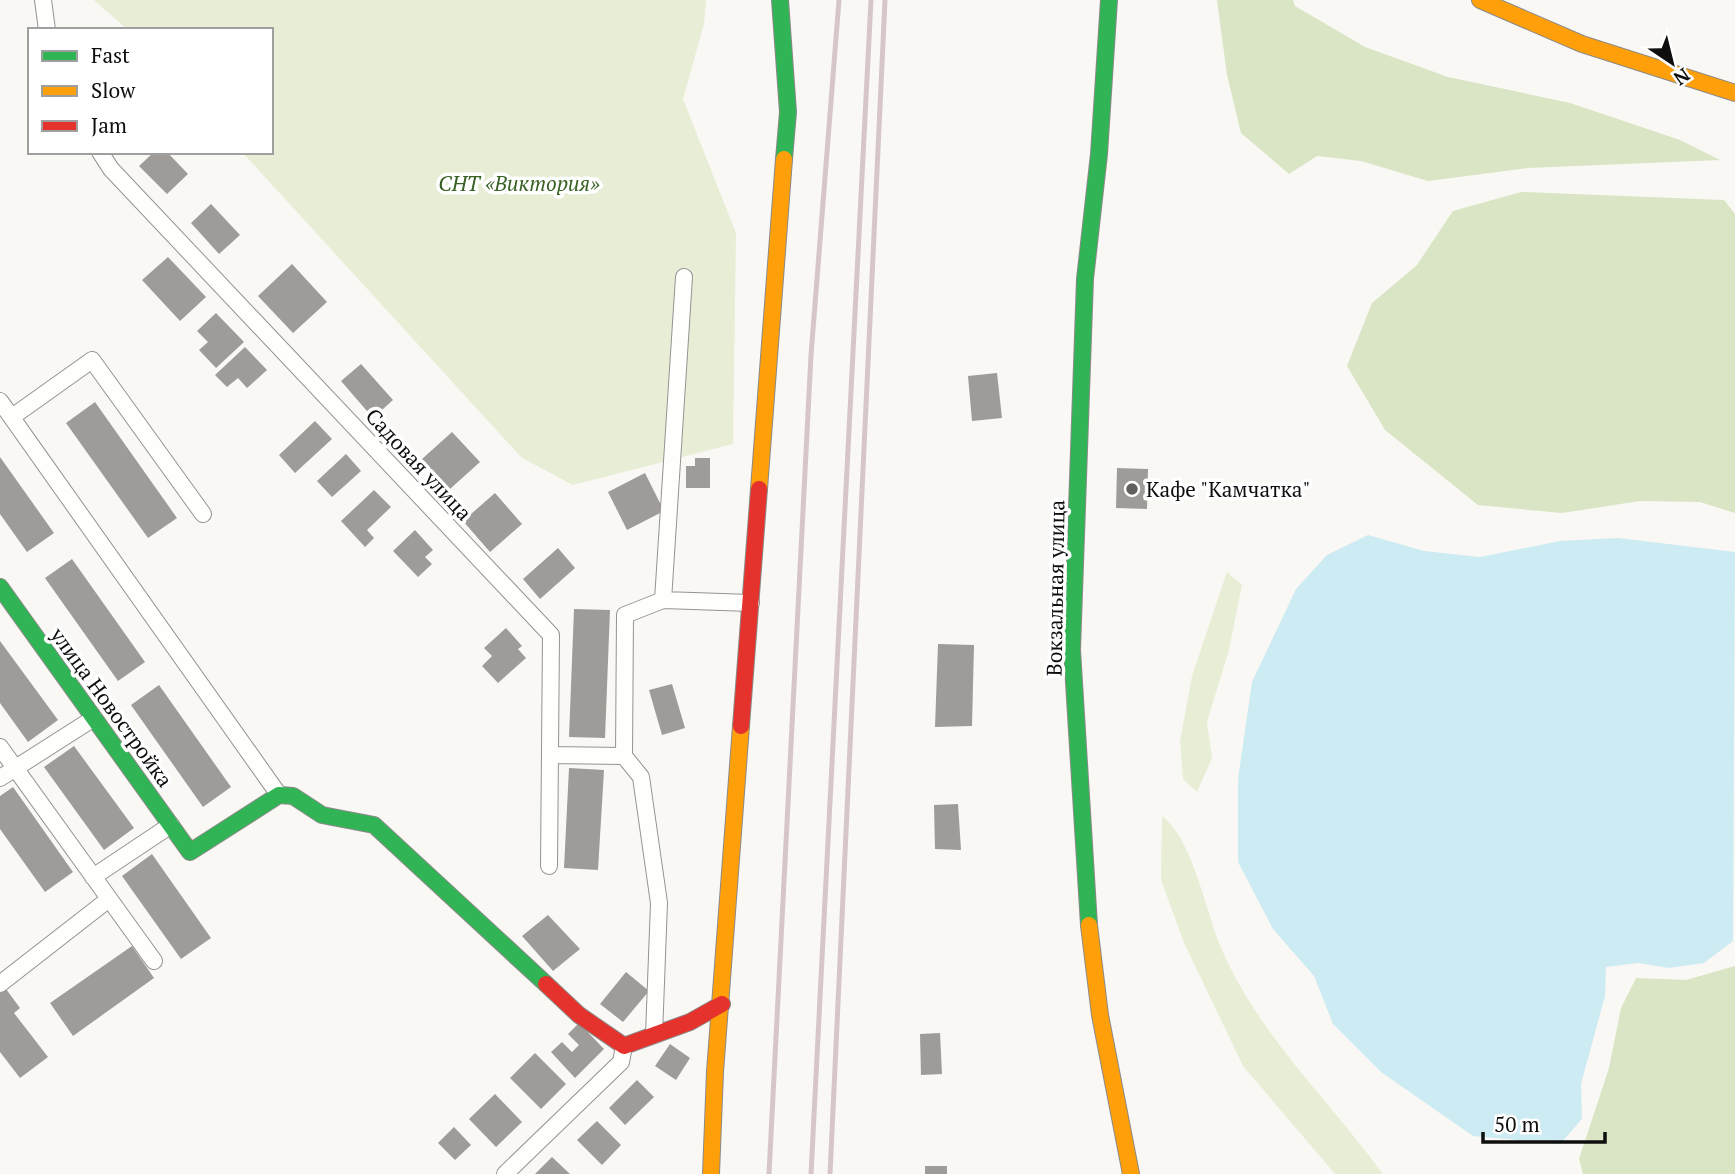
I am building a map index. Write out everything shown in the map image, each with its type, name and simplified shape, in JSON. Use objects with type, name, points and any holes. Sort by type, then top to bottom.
[{"type":"street","points":[[43,0],[47,28]]},
{"type":"street","points":[[711,1174],[715,1072],[788,112],[780,0]]},
{"type":"street","name":"Вокзальная улица","points":[[1109,0],[1099,154],[1085,279],[1072,650],[1089,923],[1100,1015],[1131,1174]]},
{"type":"street","points":[[1480,0],[1582,44],[1735,93]]},
{"type":"street","name":"Садовая улица","points":[[101,154],[111,169],[551,635],[549,866]]},
{"type":"street","points":[[663,600],[684,276]]},
{"type":"street","points":[[12,417],[92,360],[203,514]]},
{"type":"street","points":[[0,401],[279,795],[293,796],[322,815],[374,825],[579,1015],[624,1046]]},
{"type":"street","name":"улица Новостройка","points":[[0,587],[190,852],[279,795]]},
{"type":"street","points":[[654,1035],[659,903],[641,777],[624,756],[625,615],[663,600],[751,603]]},
{"type":"street","points":[[0,778],[17,770],[94,718]]},
{"type":"street","points":[[0,747],[154,961]]},
{"type":"street","points":[[550,755],[624,756]]},
{"type":"street","points":[[93,877],[171,825]]},
{"type":"street","points":[[0,984],[109,899]]},
{"type":"street","points":[[624,1046],[690,1022],[722,1004]]},
{"type":"street","points":[[505,1174],[621,1062],[624,1046]]},
{"type":"green space","name":"СНТ «Виктория»","points":[[94,0],[706,0],[704,24],[683,99],[736,233],[733,444],[573,485],[522,458],[244,154],[273,154],[273,28],[126,28]]},
{"type":"green space","points":[[1217,0],[1293,0],[1295,6],[1365,47],[1448,77],[1570,103],[1680,140],[1720,160],[1528,168],[1428,181],[1361,161],[1317,156],[1289,174],[1241,133],[1227,75]]},
{"type":"green space","points":[[1521,192],[1724,200],[1735,214],[1735,513],[1700,502],[1640,501],[1562,513],[1478,505],[1385,430],[1347,366],[1372,303],[1417,265],[1453,211]]},
{"type":"green space","points":[[1227,572],[1242,585],[1229,650],[1207,722],[1212,758],[1197,792],[1183,779],[1180,741],[1192,676]]},
{"type":"green space","points":[[1162,816],[1182,841],[1198,878],[1216,935],[1237,981],[1275,1039],[1383,1174],[1335,1174],[1243,1066],[1185,945],[1161,880]]},
{"type":"green space","points":[[1735,966],[1735,1174],[1583,1174],[1579,1159],[1609,1068],[1621,1008],[1636,978],[1686,980]]},
{"type":"water","points":[[1368,535],[1424,551],[1480,557],[1560,541],[1618,538],[1735,552],[1733,941],[1704,963],[1669,968],[1638,963],[1606,967],[1605,996],[1581,1084],[1582,1119],[1560,1144],[1473,1136],[1381,1072],[1333,1024],[1314,976],[1273,929],[1238,862],[1238,779],[1252,682],[1296,589],[1327,555]]},
{"type":"building","points":[[152,154],[169,154],[188,174],[167,194],[139,166]]},
{"type":"building","points":[[211,204],[240,235],[219,254],[191,223]]},
{"type":"building","points":[[168,257],[206,297],[180,321],[142,280]]},
{"type":"building","points":[[292,264],[327,302],[293,333],[258,296]]},
{"type":"building","points":[[216,313],[244,342],[216,368],[199,350],[208,342],[197,331]]},
{"type":"building","points":[[245,347],[267,370],[247,388],[238,378],[227,387],[215,375]]},
{"type":"building","points":[[361,364],[393,400],[373,418],[341,381]]},
{"type":"building","points":[[997,373],[1002,418],[972,421],[968,376]]},
{"type":"building","points":[[95,402],[177,518],[148,538],[66,423]]},
{"type":"building","points":[[315,421],[332,439],[295,473],[279,455]]},
{"type":"building","points":[[452,432],[480,462],[450,489],[422,459]]},
{"type":"building","points":[[346,454],[361,471],[332,497],[317,481]]},
{"type":"building","points":[[0,457],[54,533],[27,552],[0,514]]},
{"type":"building","points":[[695,458],[710,458],[710,488],[686,488],[686,466],[695,466]]},
{"type":"building","name":"Кафе \"Камчатка\"","points":[[1117,468],[1148,469],[1147,509],[1116,508]]},
{"type":"building","points":[[645,473],[664,511],[627,530],[608,492]]},
{"type":"building","points":[[374,490],[391,507],[367,530],[374,538],[365,547],[341,521]]},
{"type":"building","points":[[495,493],[522,524],[490,552],[463,521]]},
{"type":"building","points":[[415,530],[433,550],[425,557],[432,564],[418,577],[393,551]]},
{"type":"building","points":[[558,548],[575,568],[540,599],[523,579]]},
{"type":"building","points":[[72,559],[145,662],[118,681],[45,578]]},
{"type":"building","points":[[574,609],[610,610],[605,738],[569,737]]},
{"type":"building","points":[[506,628],[522,646],[518,649],[526,658],[498,683],[482,666],[492,656],[484,648]]},
{"type":"building","points":[[0,641],[58,720],[28,742],[0,703]]},
{"type":"building","points":[[938,644],[974,645],[972,726],[935,727]]},
{"type":"building","points":[[672,684],[685,728],[662,735],[649,690]]},
{"type":"building","points":[[159,685],[231,787],[203,807],[131,705]]},
{"type":"building","points":[[74,746],[134,828],[104,850],[44,767]]},
{"type":"building","points":[[569,768],[604,770],[598,870],[564,868]]},
{"type":"building","points":[[13,787],[73,872],[45,892],[0,829],[0,796]]},
{"type":"building","points":[[958,804],[961,850],[935,849],[934,805]]},
{"type":"building","points":[[152,854],[211,938],[181,959],[122,876]]},
{"type":"building","points":[[548,915],[580,949],[553,971],[522,936]]},
{"type":"building","points":[[132,946],[154,978],[73,1036],[50,1003]]},
{"type":"building","points":[[626,972],[649,991],[623,1022],[600,1004]]},
{"type":"building","points":[[6,989],[20,1008],[14,1013],[48,1057],[20,1078],[0,1052],[0,993]]},
{"type":"building","points":[[579,1023],[604,1049],[575,1078],[551,1052],[562,1042],[572,1052],[579,1045],[568,1034]]},
{"type":"building","points":[[940,1033],[942,1074],[921,1075],[920,1034]]},
{"type":"building","points":[[670,1044],[690,1058],[676,1080],[655,1066]]},
{"type":"building","points":[[535,1053],[566,1084],[541,1109],[510,1078]]},
{"type":"building","points":[[637,1080],[654,1097],[625,1125],[609,1108]]},
{"type":"building","points":[[495,1094],[522,1122],[496,1147],[469,1119]]},
{"type":"building","points":[[597,1121],[621,1145],[602,1165],[577,1140]]},
{"type":"building","points":[[454,1127],[471,1145],[455,1160],[438,1143]]},
{"type":"building","points":[[552,1157],[570,1174],[535,1174]]},
{"type":"building","points":[[925,1166],[947,1166],[947,1174],[925,1174]]},
{"type":"railway","points":[[769,1174],[811,355],[839,0]]},
{"type":"railway","points":[[811,1174],[871,0]]},
{"type":"railway","points":[[830,1174],[885,0]]},
{"type":"traffic: fast","points":[[780,0],[788,112],[784,159]]},
{"type":"traffic: fast","points":[[1089,925],[1072,650],[1085,279],[1099,154],[1109,0]]},
{"type":"traffic: fast","points":[[0,587],[190,852],[279,795],[293,796],[322,815],[374,825],[546,984]]},
{"type":"traffic: slow","points":[[1480,0],[1582,44],[1735,93]]},
{"type":"traffic: slow","points":[[759,489],[784,159]]},
{"type":"traffic: slow","points":[[711,1174],[715,1072],[741,726]]},
{"type":"traffic: slow","points":[[1089,925],[1100,1015],[1131,1174]]},
{"type":"traffic: jam","points":[[741,726],[759,489]]},
{"type":"traffic: jam","points":[[546,984],[579,1015],[624,1046],[690,1022],[722,1004]]},
{"type":"place","name":"Кафе \"Камчатка\"","points":[[1132,489]]}]
